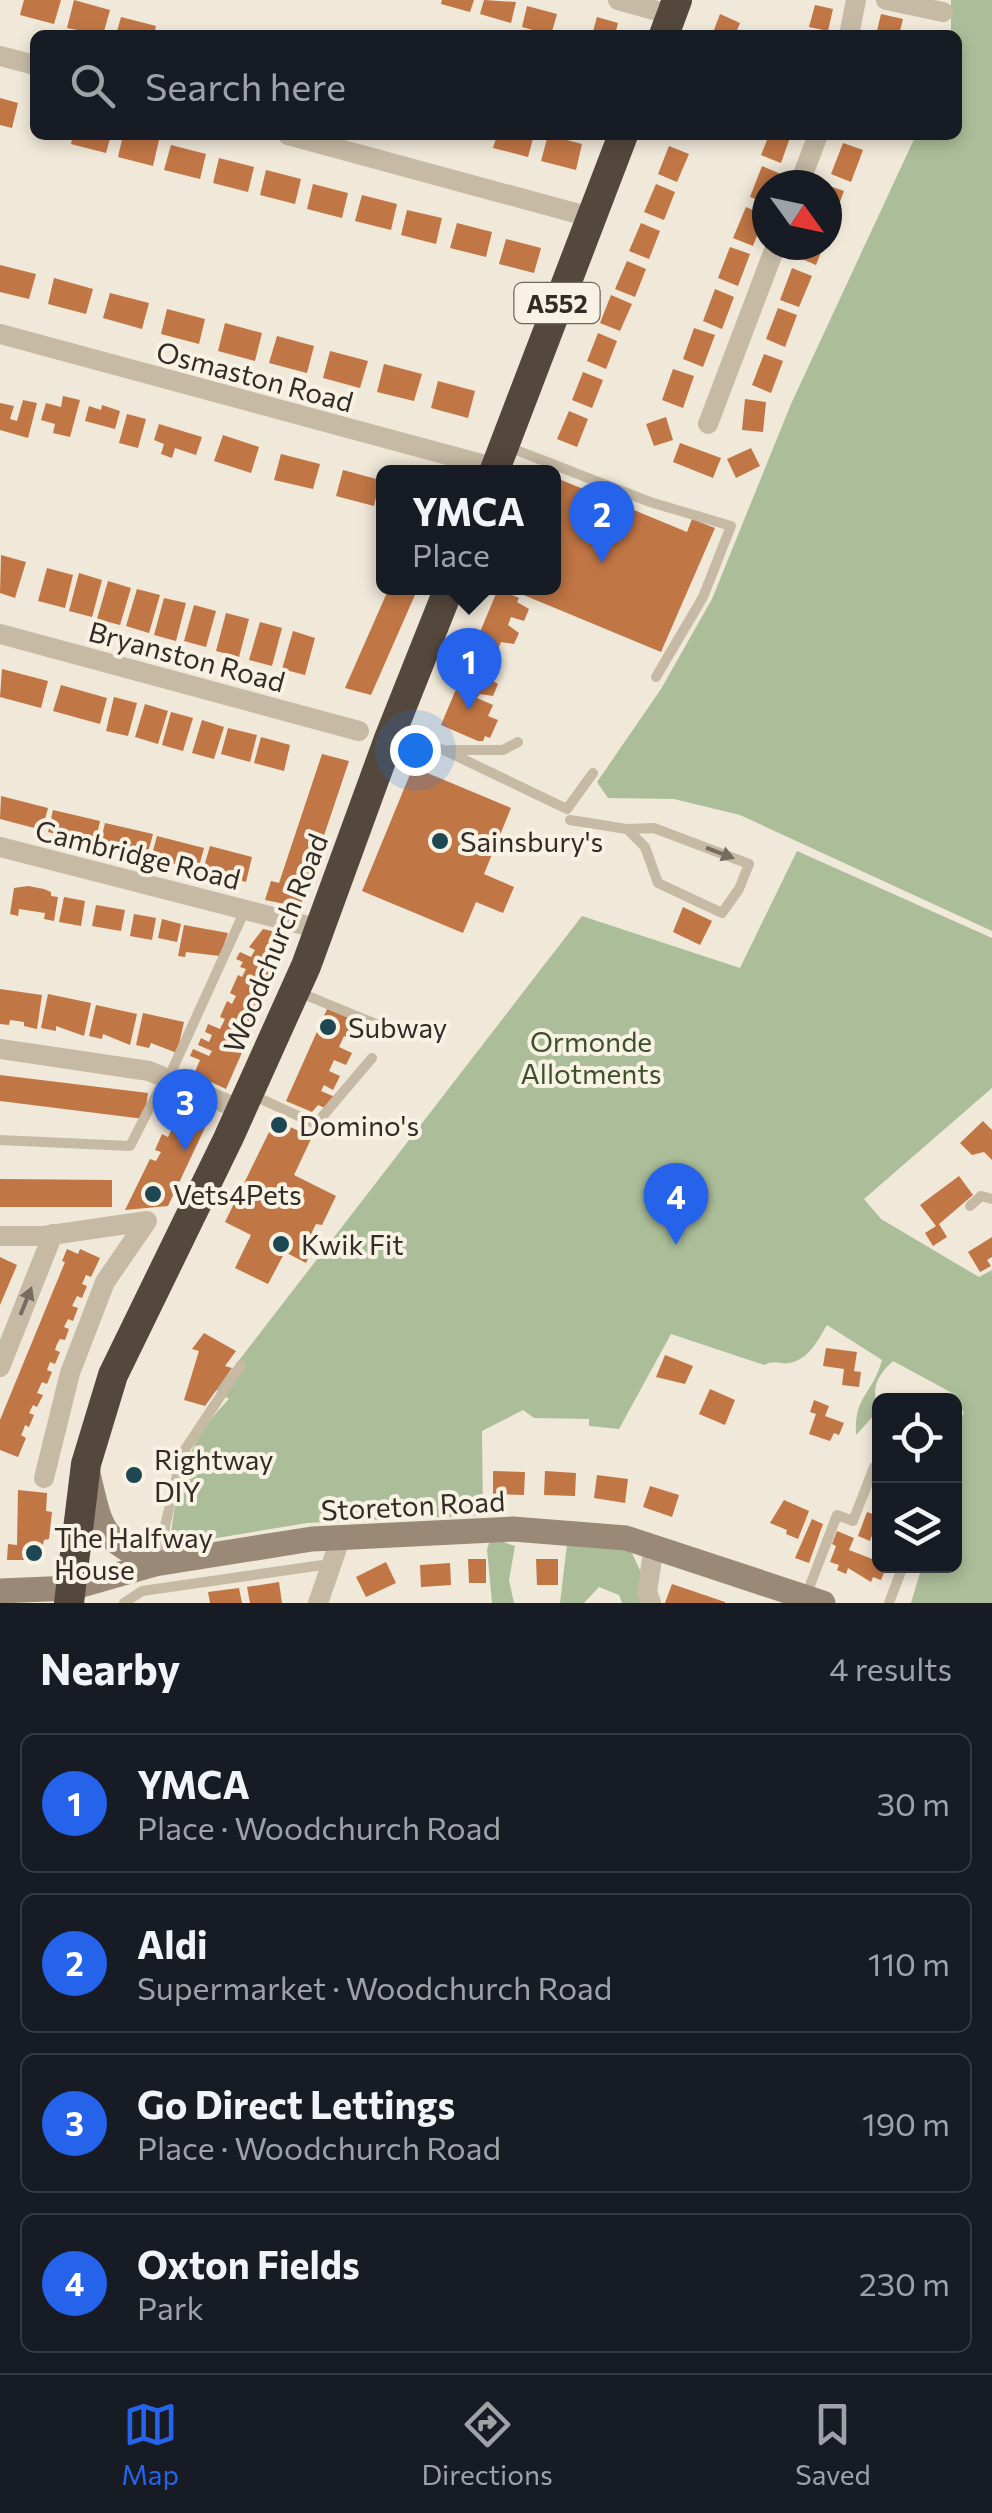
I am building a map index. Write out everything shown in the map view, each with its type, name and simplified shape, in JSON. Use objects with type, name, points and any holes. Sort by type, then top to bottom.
[{"type":"highway","name":"A552","points":[[498,462],[621,140]]},
{"type":"highway","name":"Woodchurch Road","points":[[70,1595],[86,1464],[114,1376],[295,990],[446,595]]},
{"type":"main road","points":[[86,1464],[101,1526],[116,1545],[160,1564]]},
{"type":"main road","name":"Storeton Road","points":[[14,1595],[70,1595],[160,1564],[341,1537],[513,1529],[612,1536],[654,1546],[814,1600]]},
{"type":"street","points":[[618,0],[671,17]]},
{"type":"street","points":[[850,30],[856,0]]},
{"type":"street","points":[[886,0],[943,12]]},
{"type":"street","points":[[0,56],[30,64]]},
{"type":"street","points":[[306,140],[590,217]]},
{"type":"street","points":[[805,170],[816,140]]},
{"type":"street","points":[[708,424],[770,260]]},
{"type":"street","name":"Osmaston Road","points":[[0,334],[498,462]]},
{"type":"street","name":"Bryanston Road","points":[[0,634],[360,731]]},
{"type":"street","name":"Cambridge Road","points":[[0,847],[320,929]]},
{"type":"street","points":[[0,1048],[149,1071],[245,1102]]},
{"type":"street","points":[[0,1236],[53,1234],[148,1220],[106,1282],[70,1373],[44,1478]]},
{"type":"street","points":[[0,1367],[53,1234]]},
{"type":"street","points":[[318,1603],[341,1537]]},
{"type":"street","points":[[650,1603],[647,1592],[654,1546]]},
{"type":"lane","points":[[561,479],[731,526],[703,598],[656,677]]},
{"type":"lane","points":[[390,736],[444,750],[568,814],[627,829],[654,828],[748,864],[738,889],[722,912],[658,883],[645,848],[627,829]]},
{"type":"lane","points":[[444,750],[503,750],[518,742]]},
{"type":"lane","points":[[568,814],[593,773]]},
{"type":"lane","points":[[0,1140],[130,1146],[245,910]]},
{"type":"lane","points":[[295,990],[388,1029]]},
{"type":"lane","points":[[245,1102],[317,1124],[372,1058]]},
{"type":"lane","points":[[970,1206],[982,1196],[992,1199]]},
{"type":"lane","points":[[160,1564],[182,1454],[240,1365]]},
{"type":"lane","points":[[814,1600],[837,1515],[853,1521],[872,1472]]},
{"type":"lane","points":[[124,1603],[142,1591],[331,1564]]},
{"type":"lane","points":[[889,1603],[900,1573]]},
{"type":"green space","points":[[951,0],[992,0],[992,931],[740,815],[674,799],[608,798],[597,782],[661,689],[712,599],[791,404],[914,140],[962,140],[962,30],[951,30]]},
{"type":"green space","name":"Ormonde Allotments","points":[[797,851],[992,938],[992,1088],[864,1199],[881,1219],[979,1277],[992,1270],[992,1603],[911,1603],[920,1573],[962,1573],[962,1393],[952,1393],[893,1361],[872,1393],[872,1417],[856,1435],[858,1411],[882,1360],[827,1325],[803,1357],[790,1363],[764,1365],[671,1334],[619,1429],[589,1426],[589,1419],[534,1418],[523,1410],[482,1431],[483,1515],[307,1523],[169,1546],[185,1466],[201,1433],[229,1399],[216,1390],[582,916],[740,968]]},
{"type":"green space","points":[[491,1538],[515,1546],[509,1580],[514,1603],[492,1603],[487,1549]]},
{"type":"green space","points":[[605,1541],[632,1553],[655,1603],[622,1603],[619,1595],[599,1587],[584,1603],[560,1603],[567,1544]]},
{"type":"building","points":[[24,0],[61,0],[54,24],[20,15]]},
{"type":"building","points":[[74,0],[110,10],[104,30],[67,28]]},
{"type":"building","points":[[442,0],[474,0],[470,12],[441,4]]},
{"type":"building","points":[[484,0],[516,2],[511,23],[480,14]]},
{"type":"building","points":[[815,5],[833,9],[828,30],[809,27]]},
{"type":"building","points":[[527,6],[557,14],[552,30],[522,27]]},
{"type":"building","points":[[720,14],[740,23],[737,30],[714,30]]},
{"type":"building","points":[[881,14],[903,19],[900,30],[877,30]]},
{"type":"building","points":[[121,17],[156,26],[155,30],[117,30]]},
{"type":"building","points":[[597,17],[618,23],[616,30],[593,30]]},
{"type":"building","points":[[0,98],[18,103],[12,128],[0,125]]},
{"type":"building","points":[[72,140],[110,140],[106,153],[71,144]]},
{"type":"building","points":[[122,140],[159,140],[153,166],[118,157]]},
{"type":"building","points":[[495,140],[533,140],[528,157],[493,148]]},
{"type":"building","points":[[547,140],[582,144],[576,170],[541,161]]},
{"type":"building","points":[[767,140],[789,140],[781,163],[761,155]]},
{"type":"building","points":[[843,143],[863,150],[851,182],[842,178],[842,170],[833,170]]},
{"type":"building","points":[[171,145],[206,154],[200,179],[164,170]]},
{"type":"building","points":[[669,146],[689,154],[677,182],[658,174]]},
{"type":"building","points":[[219,158],[254,167],[248,192],[213,183]]},
{"type":"building","points":[[266,170],[301,179],[295,204],[260,195]]},
{"type":"building","points":[[313,184],[348,193],[342,218],[307,209]]},
{"type":"building","points":[[656,184],[675,192],[664,220],[644,212]]},
{"type":"building","points":[[362,195],[397,204],[391,230],[355,221]]},
{"type":"building","points":[[746,207],[752,210],[752,246],[733,238]]},
{"type":"building","points":[[407,210],[442,218],[436,244],[401,235]]},
{"type":"building","points":[[457,223],[492,232],[486,257],[450,248]]},
{"type":"building","points":[[641,223],[660,231],[649,259],[629,251]]},
{"type":"building","points":[[506,239],[541,248],[534,273],[499,264]]},
{"type":"building","points":[[730,247],[750,254],[738,286],[718,278]]},
{"type":"building","points":[[627,261],[646,269],[635,297],[615,289]]},
{"type":"building","points":[[0,265],[36,274],[29,299],[0,292]]},
{"type":"building","points":[[792,268],[812,276],[799,307],[780,300]]},
{"type":"building","points":[[54,278],[93,289],[86,314],[48,304]]},
{"type":"building","points":[[715,289],[734,297],[722,329],[703,321]]},
{"type":"building","points":[[110,293],[149,303],[142,329],[103,318]]},
{"type":"building","points":[[611,295],[632,304],[620,331],[600,323]]},
{"type":"building","points":[[778,308],[797,315],[785,347],[766,339]]},
{"type":"building","points":[[167,309],[205,319],[199,344],[161,334]]},
{"type":"building","points":[[225,323],[262,333],[255,361],[218,351]]},
{"type":"building","points":[[694,328],[715,335],[703,367],[683,359]]},
{"type":"building","points":[[598,333],[617,341],[606,369],[587,361]]},
{"type":"building","points":[[277,336],[314,346],[307,373],[269,363]]},
{"type":"building","points":[[330,351],[368,361],[360,388],[323,378]]},
{"type":"building","points":[[764,354],[783,361],[771,393],[752,385]]},
{"type":"building","points":[[384,364],[422,374],[414,401],[377,392]]},
{"type":"building","points":[[673,369],[694,376],[683,408],[662,400]]},
{"type":"building","points":[[583,372],[603,380],[592,408],[572,400]]},
{"type":"building","points":[[438,381],[475,391],[468,418],[431,408]]},
{"type":"building","points":[[63,396],[80,400],[70,437],[53,433],[55,424],[41,420],[46,403],[61,407]]},
{"type":"building","points":[[745,399],[766,402],[763,432],[742,430]]},
{"type":"building","points":[[23,400],[37,403],[28,438],[0,430],[0,403],[14,406],[10,419],[17,421]]},
{"type":"building","points":[[102,405],[120,411],[115,429],[85,421],[89,406],[101,410]]},
{"type":"building","points":[[569,411],[588,419],[577,447],[557,439]]},
{"type":"building","points":[[127,414],[146,419],[138,448],[119,443]]},
{"type":"building","points":[[666,417],[673,440],[654,446],[646,424]]},
{"type":"building","points":[[159,424],[202,437],[196,455],[175,448],[172,458],[161,454],[164,444],[154,440]]},
{"type":"building","points":[[223,435],[259,447],[251,473],[214,461]]},
{"type":"building","points":[[680,443],[721,458],[713,478],[673,462]]},
{"type":"building","points":[[751,448],[760,466],[736,478],[727,459]]},
{"type":"building","points":[[281,454],[320,464],[313,489],[274,480]]},
{"type":"building","points":[[343,470],[376,479],[374,506],[336,496]]},
{"type":"building","points":[[561,480],[687,532],[692,519],[715,528],[661,652],[524,595],[561,595]]},
{"type":"building","points":[[1,555],[26,562],[15,598],[0,593]]},
{"type":"building","points":[[47,568],[73,575],[65,608],[38,601]]},
{"type":"building","points":[[79,573],[102,580],[92,617],[69,611]]},
{"type":"building","points":[[108,581],[131,588],[120,625],[97,619]]},
{"type":"building","points":[[137,589],[160,595],[149,633],[126,626]]},
{"type":"building","points":[[386,595],[415,595],[371,695],[345,688]]},
{"type":"building","points":[[495,595],[519,598],[517,602],[529,609],[524,621],[511,617],[508,625],[519,633],[514,644],[501,642],[487,677],[498,684],[493,696],[480,694],[477,698],[493,705],[488,716],[498,720],[490,738],[485,736],[478,741],[441,725]]},
{"type":"building","points":[[164,598],[186,603],[176,641],[154,635]]},
{"type":"building","points":[[194,605],[216,611],[206,647],[184,641]]},
{"type":"building","points":[[226,613],[249,619],[239,657],[216,651]]},
{"type":"building","points":[[260,622],[282,628],[272,666],[249,660]]},
{"type":"building","points":[[293,631],[315,638],[305,675],[282,669]]},
{"type":"building","points":[[2,669],[48,681],[41,708],[0,697]]},
{"type":"building","points":[[61,685],[107,698],[100,724],[53,711]]},
{"type":"building","points":[[114,697],[137,703],[128,736],[106,731]]},
{"type":"building","points":[[145,704],[168,711],[158,744],[135,737]]},
{"type":"building","points":[[171,712],[193,718],[183,751],[162,745]]},
{"type":"building","points":[[202,720],[224,727],[214,759],[192,753]]},
{"type":"building","points":[[228,728],[257,735],[250,762],[221,754]]},
{"type":"building","points":[[261,737],[290,745],[284,771],[254,763]]},
{"type":"building","points":[[322,754],[349,761],[300,907],[265,900],[271,881],[279,883]]},
{"type":"building","name":"Sainsbury's","points":[[413,767],[511,808],[484,874],[514,887],[503,913],[476,902],[463,933],[362,891]]},
{"type":"building","points":[[1,796],[48,808],[42,830],[0,819]]},
{"type":"building","points":[[53,810],[100,821],[95,844],[48,832]]},
{"type":"building","points":[[105,823],[153,834],[147,856],[100,844]]},
{"type":"building","points":[[157,836],[204,848],[198,870],[151,858]]},
{"type":"building","points":[[210,846],[252,857],[246,882],[203,870]]},
{"type":"building","points":[[28,886],[58,897],[54,921],[44,919],[45,913],[19,909],[18,916],[10,914],[14,888]]},
{"type":"building","points":[[64,897],[85,901],[81,926],[59,922]]},
{"type":"building","points":[[96,905],[125,910],[121,931],[92,926]]},
{"type":"building","points":[[683,907],[712,921],[700,945],[673,932]]},
{"type":"building","points":[[134,914],[156,918],[152,940],[130,936]]},
{"type":"building","points":[[162,919],[181,924],[177,942],[158,938]]},
{"type":"building","points":[[184,925],[228,933],[220,956],[186,952],[185,957],[178,956]]},
{"type":"building","points":[[263,929],[293,936],[226,1089],[194,1074],[200,1060],[190,1056],[193,1049],[209,1056],[212,1051],[198,1045],[201,1038],[209,1042],[212,1035],[205,1032],[208,1024],[220,1029],[227,1001],[232,1004],[236,996],[230,993],[238,975],[242,977],[246,969],[236,959],[240,952],[251,957],[255,950],[249,947]]},
{"type":"building","points":[[0,989],[42,995],[37,1029],[10,1020],[9,1025],[0,1024]]},
{"type":"building","points":[[48,994],[91,1003],[84,1036],[56,1026],[56,1031],[41,1028]]},
{"type":"building","points":[[96,1005],[137,1014],[130,1045],[103,1034],[102,1039],[89,1036]]},
{"type":"building","points":[[328,1007],[352,1017],[349,1023],[363,1029],[357,1042],[344,1036],[339,1047],[352,1053],[346,1065],[334,1060],[329,1071],[340,1076],[333,1090],[324,1085],[321,1091],[335,1097],[325,1108],[318,1105],[312,1112],[286,1101]]},
{"type":"building","points":[[143,1013],[184,1022],[177,1053],[151,1043],[149,1048],[136,1045]]},
{"type":"building","points":[[0,1075],[148,1093],[144,1119],[0,1101]]},
{"type":"building","points":[[178,1100],[206,1112],[209,1119],[168,1206],[125,1210],[150,1159],[156,1161],[161,1152],[155,1150],[162,1134],[168,1137],[173,1127],[167,1124]]},
{"type":"building","points":[[275,1120],[312,1137],[294,1175],[336,1196],[322,1225],[316,1224],[312,1232],[319,1236],[306,1263],[285,1252],[268,1284],[235,1268],[251,1235],[225,1222]]},
{"type":"building","points":[[983,1121],[992,1130],[992,1160],[984,1152],[972,1155],[960,1143]]},
{"type":"building","points":[[959,1176],[973,1195],[939,1224],[947,1237],[933,1246],[925,1233],[936,1226],[920,1205]]},
{"type":"building","points":[[0,1179],[112,1180],[112,1207],[0,1207]]},
{"type":"building","points":[[992,1237],[992,1257],[987,1260],[991,1266],[980,1272],[968,1252]]},
{"type":"building","points":[[67,1249],[78,1254],[80,1249],[100,1258],[91,1277],[86,1275],[82,1298],[77,1296],[72,1306],[78,1308],[73,1321],[68,1319],[64,1327],[69,1329],[65,1340],[60,1339],[57,1344],[55,1350],[60,1352],[55,1364],[50,1362],[47,1370],[52,1372],[47,1384],[42,1382],[37,1393],[43,1395],[29,1413],[34,1415],[21,1435],[26,1438],[18,1457],[0,1450],[0,1420]]},
{"type":"building","points":[[0,1257],[17,1265],[0,1305]]},
{"type":"building","points":[[204,1333],[236,1351],[225,1366],[232,1368],[205,1406],[184,1400],[199,1351],[192,1349]]},
{"type":"building","points":[[826,1348],[857,1352],[854,1371],[861,1372],[859,1387],[842,1385],[844,1369],[823,1366]]},
{"type":"building","points":[[665,1355],[693,1366],[685,1384],[656,1377]]},
{"type":"building","points":[[710,1389],[735,1400],[725,1425],[699,1414]]},
{"type":"building","points":[[814,1400],[829,1406],[825,1416],[844,1423],[839,1435],[834,1433],[830,1441],[809,1434],[816,1414],[810,1412]]},
{"type":"building","points":[[493,1471],[525,1472],[524,1495],[493,1494]]},
{"type":"building","points":[[545,1471],[576,1473],[575,1496],[544,1495]]},
{"type":"building","points":[[597,1475],[628,1479],[625,1503],[594,1498]]},
{"type":"building","points":[[650,1486],[679,1495],[672,1517],[643,1507]]},
{"type":"building","points":[[18,1490],[47,1493],[46,1511],[52,1512],[49,1539],[44,1540],[40,1560],[7,1560],[8,1544],[17,1545]]},
{"type":"building","points":[[784,1500],[809,1511],[798,1539],[770,1523]]},
{"type":"building","points":[[867,1512],[872,1514],[870,1541],[858,1536]]},
{"type":"building","points":[[812,1519],[823,1524],[809,1563],[795,1558]]},
{"type":"building","points":[[837,1531],[854,1538],[849,1550],[872,1559],[872,1573],[884,1573],[881,1580],[873,1577],[871,1582],[848,1568],[846,1574],[837,1570],[839,1565],[830,1562],[836,1546],[832,1544]]},
{"type":"building","points":[[468,1559],[486,1559],[486,1583],[469,1583]]},
{"type":"building","points":[[536,1559],[558,1559],[558,1585],[537,1585]]},
{"type":"building","points":[[386,1562],[396,1583],[366,1597],[356,1577]]},
{"type":"building","points":[[450,1563],[451,1585],[421,1587],[420,1565]]},
{"type":"building","points":[[279,1582],[282,1603],[250,1603],[247,1587]]},
{"type":"building","points":[[672,1584],[725,1602],[725,1603],[665,1603]]},
{"type":"building","points":[[239,1588],[242,1603],[210,1603],[208,1592]]},
{"type":"place","name":"Aldi","points":[[602,563]]},
{"type":"place","name":"YMCA","points":[[469,710]]},
{"type":"place","name":"Sainsbury's","points":[[440,841]]},
{"type":"place","name":"Subway","points":[[328,1027]]},
{"type":"place","name":"Domino's","points":[[279,1125]]},
{"type":"place","name":"Go Direct Lettings","points":[[185,1151]]},
{"type":"place","name":"Vets4Pets","points":[[153,1194]]},
{"type":"place","name":"Kwik Fit","points":[[281,1244]]},
{"type":"place","name":"Oxton Fields","points":[[676,1245]]},
{"type":"place","name":"Rightway DIY","points":[[134,1475]]},
{"type":"place","name":"The Halfway House","points":[[34,1553]]}]
